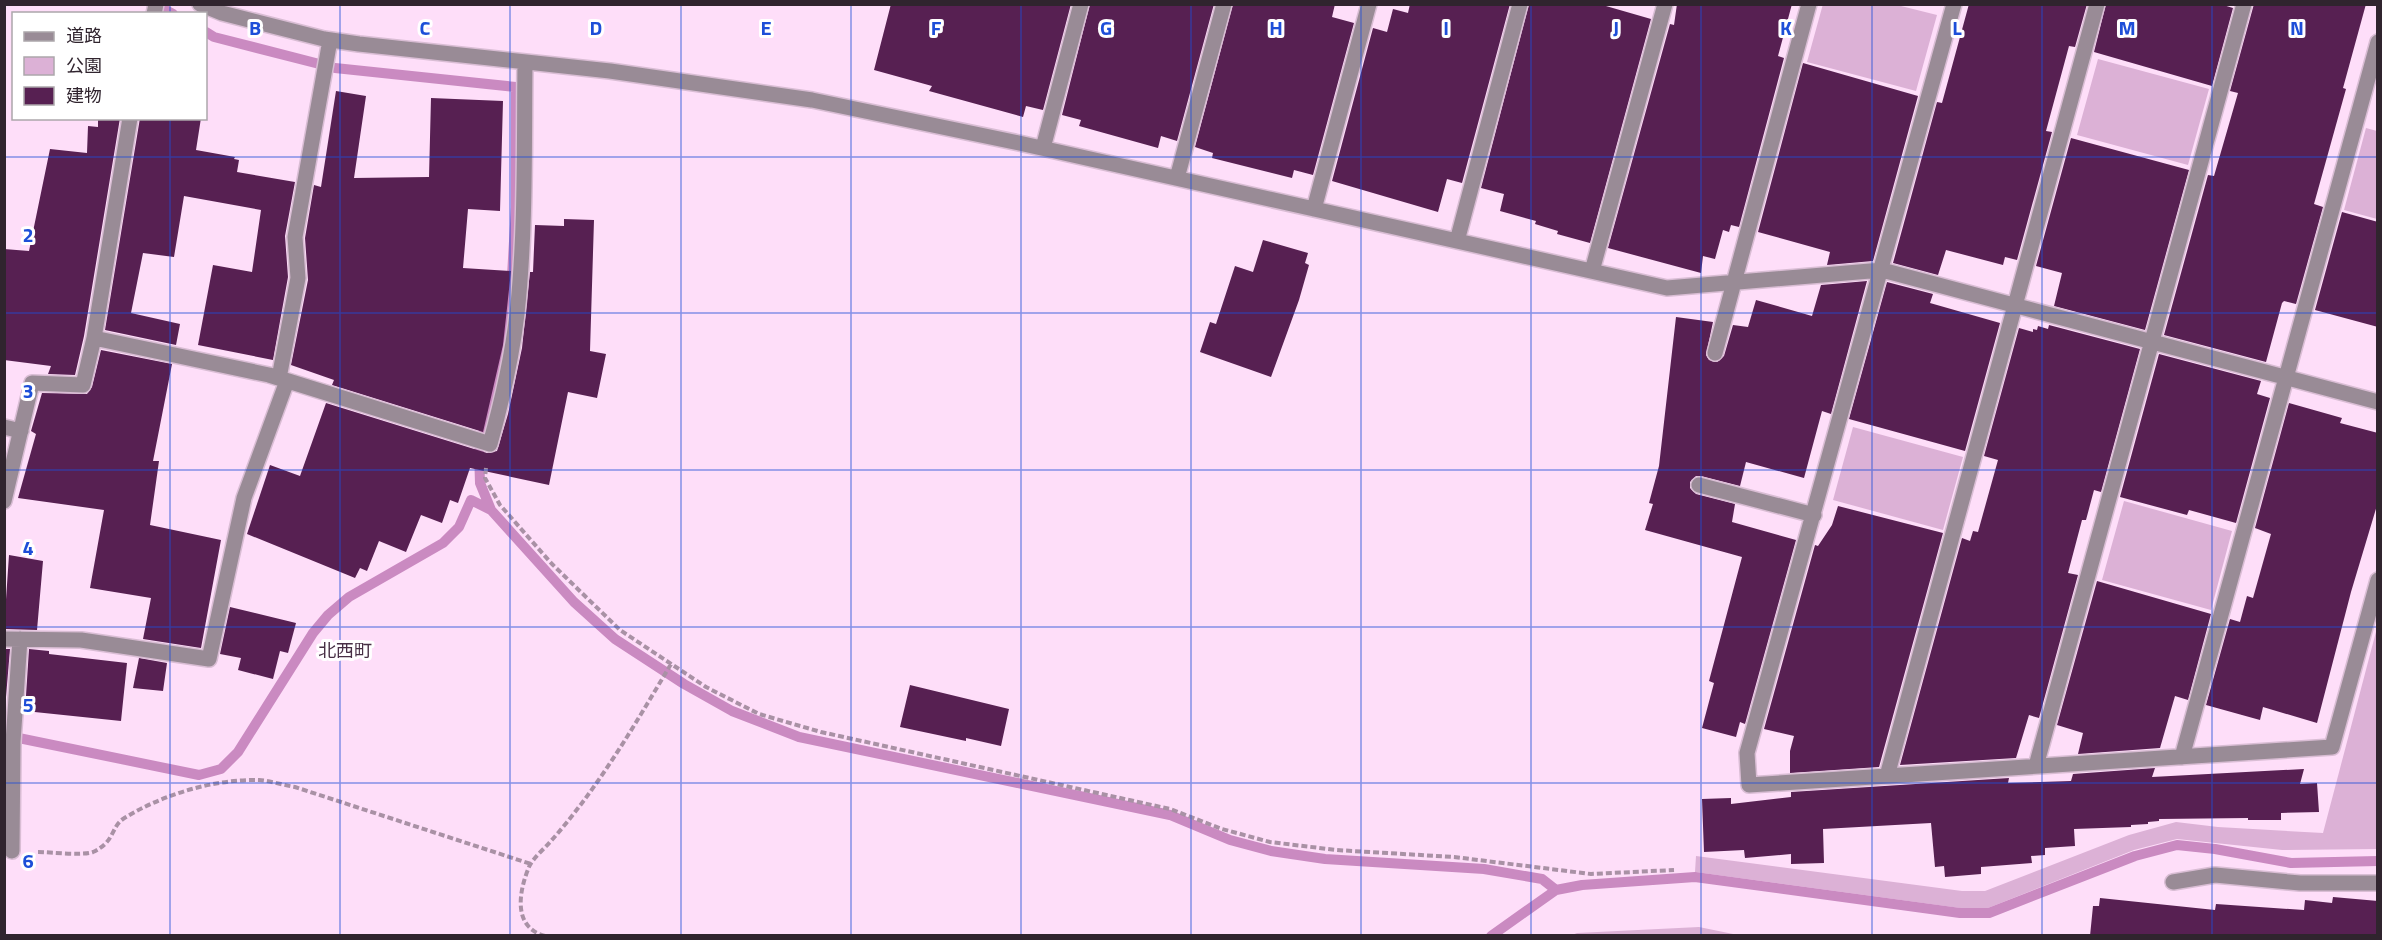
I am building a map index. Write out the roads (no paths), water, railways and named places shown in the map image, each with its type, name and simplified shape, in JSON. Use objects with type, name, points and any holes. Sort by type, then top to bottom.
[{"type":"street","points":[[200,4],[222,13],[330,40],[610,71],[812,100],[1043,148],[1667,288],[1882,270],[2378,402]]},
{"type":"street","points":[[1043,148],[1081,4]]},
{"type":"street","points":[[1177,178],[1224,4]]},
{"type":"street","points":[[1314,209],[1369,4]]},
{"type":"street","points":[[1457,241],[1520,4]]},
{"type":"street","points":[[1593,271],[1665,4]]},
{"type":"street","points":[[1715,353],[1809,4]]},
{"type":"street","points":[[1954,4],[1747,753],[1749,785],[2332,747],[2378,580]]},
{"type":"street","points":[[1887,776],[2097,4]]},
{"type":"street","points":[[2036,766],[2244,4]]},
{"type":"street","points":[[12,851],[9,742],[14,726],[12,639],[81,640],[208,658],[244,498],[283,380],[298,278],[295,237],[330,40]]},
{"type":"street","points":[[2181,757],[2378,42]]},
{"type":"street","points":[[94,338],[283,380],[484,442],[502,401],[517,315],[523,219],[525,62]]},
{"type":"street","points":[[4,501],[33,383],[83,385],[94,338],[130,120]]},
{"type":"street","points":[[4,428],[21,430]]},
{"type":"street","points":[[1699,485],[1814,515]]},
{"type":"street","points":[[2173,882],[2215,875],[2300,884],[2378,883]]},
{"type":"waterway","points":[[154,4],[169,12]]},
{"type":"waterway","points":[[207,33],[214,37],[335,68],[516,87],[516,207],[510,310],[496,389],[479,451],[480,483],[491,510],[574,602],[615,639],[684,684],[732,711],[799,737],[1170,815],[1230,840],[1271,851],[1325,859],[1484,869],[1542,879],[1556,890]]},
{"type":"waterway","points":[[4,735],[199,775],[221,769],[238,752],[313,633],[328,615],[349,597],[443,543],[459,527],[471,500],[491,510]]},
{"type":"waterway","points":[[1491,936],[1556,890],[1582,885],[1695,877],[1960,913],[1989,913],[2135,856],[2177,845],[2215,849],[2291,863],[2378,861]]},
{"type":"district","name":"北西町","points":[[345,650]]}]
